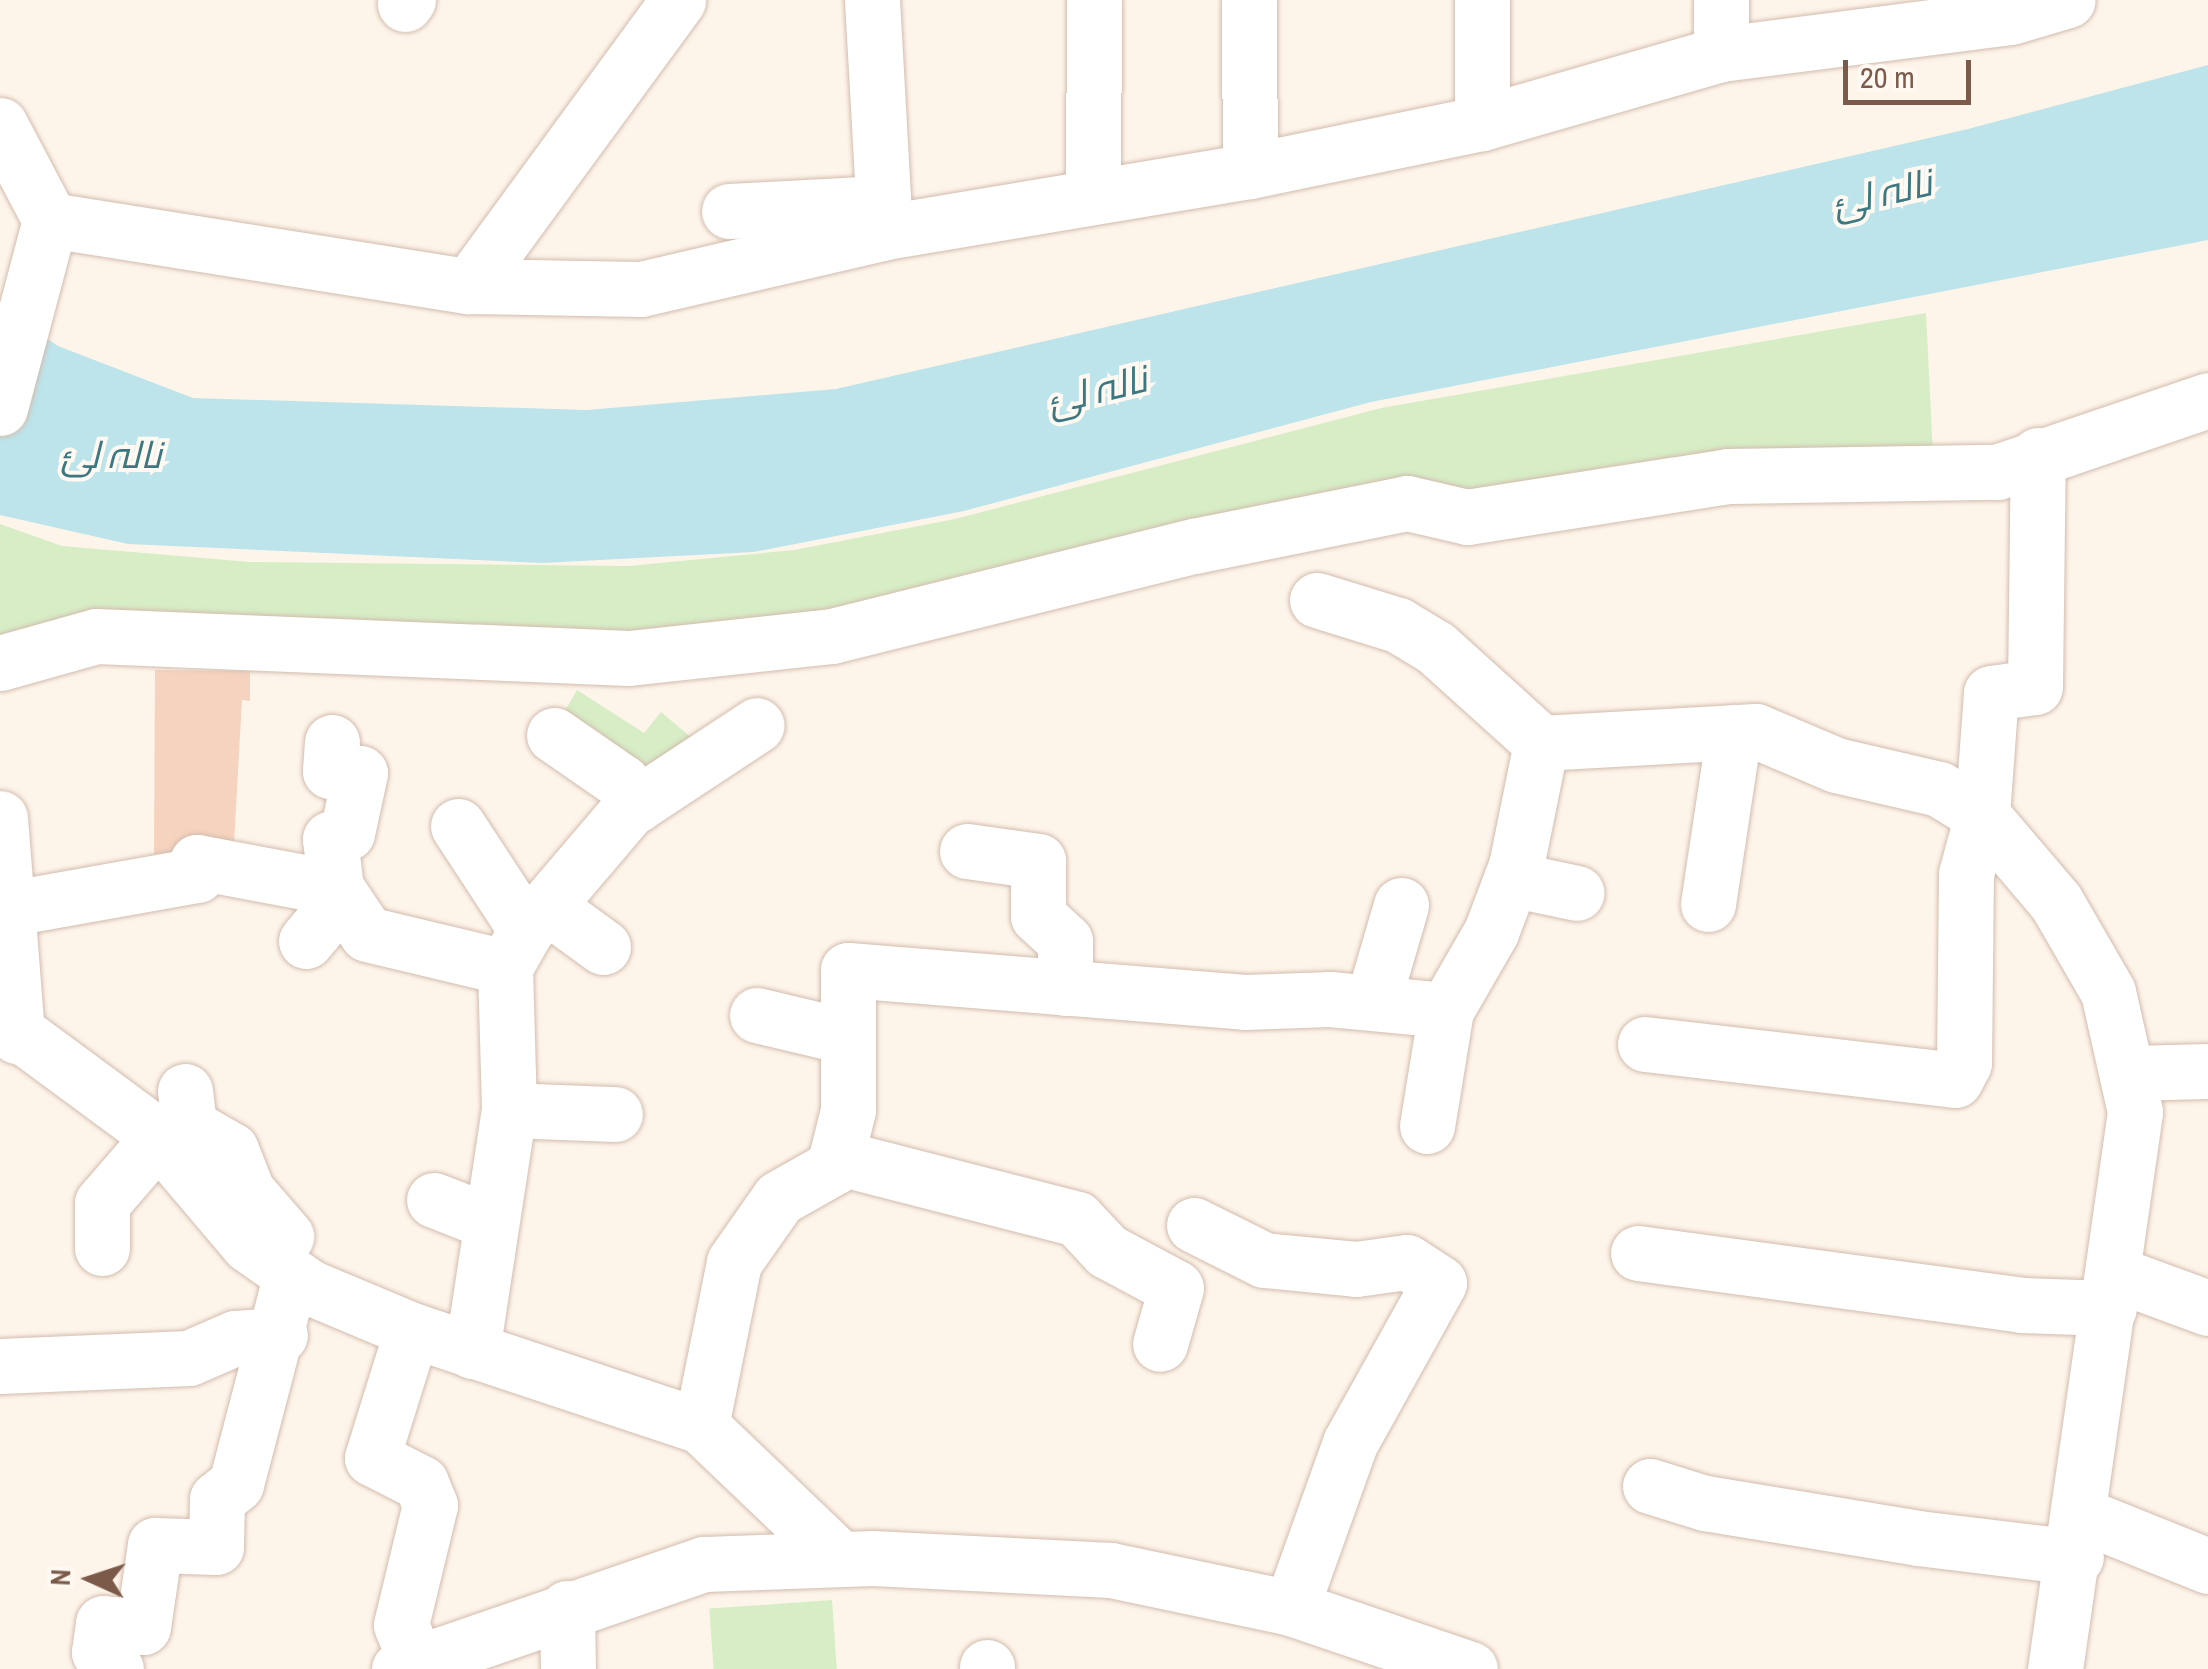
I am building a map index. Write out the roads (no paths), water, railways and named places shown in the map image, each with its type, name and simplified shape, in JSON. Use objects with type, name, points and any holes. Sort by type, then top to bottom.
[{"type":"street","points":[[469,286],[678,0]]},
{"type":"street","points":[[872,0],[884,217]]},
{"type":"street","points":[[1093,192],[1094,0]]},
{"type":"street","points":[[1249,0],[1250,171]]},
{"type":"street","points":[[1482,0],[1482,124]]},
{"type":"street","points":[[1721,0],[1721,54]]},
{"type":"street","points":[[729,211],[884,217],[1250,171],[1482,124],[1721,54],[2010,17],[2058,2]]},
{"type":"street","points":[[0,126],[50,220],[0,408]]},
{"type":"street","points":[[50,220],[469,286],[642,289],[884,217]]},
{"type":"street","points":[[0,663],[96,636],[648,656],[832,636],[1194,546],[1408,503],[1467,518],[1728,476],[1997,472],[2208,400]]},
{"type":"street","points":[[1645,1044],[1955,1080],[1964,1063],[1966,874],[1982,816],[1991,693],[2036,687],[2038,455]]},
{"type":"street","points":[[1317,600],[1398,624],[1436,648],[1542,743],[1756,731],[1836,765],[1938,789],[1982,816],[2056,902],[2108,992],[2136,1112],[2078,1536],[2055,1669]]},
{"type":"street","points":[[526,935],[657,802],[756,725]]},
{"type":"street","points":[[1708,904],[1734,732]]},
{"type":"street","points":[[554,735],[657,802]]},
{"type":"street","points":[[332,742],[330,771],[360,773],[347,833],[330,839],[338,894],[367,934],[526,935],[604,947]]},
{"type":"street","points":[[1427,1126],[1446,1010],[1476,962],[1511,879],[1542,743]]},
{"type":"street","points":[[0,818],[8,1027],[68,1063],[159,1138],[249,1244],[302,1282],[412,1330],[700,1426],[840,1559]]},
{"type":"street","points":[[458,826],[526,935],[509,1110],[488,1221],[472,1351]]},
{"type":"street","points":[[967,851],[1038,861],[1038,916],[1065,941],[1064,988]]},
{"type":"street","points":[[6,909],[197,875],[198,862],[338,894]]},
{"type":"street","points":[[1511,879],[1577,893]]},
{"type":"street","points":[[306,941],[338,894]]},
{"type":"street","points":[[1373,1001],[1401,905]]},
{"type":"street","points":[[700,1426],[718,1314],[734,1262],[779,1198],[834,1167],[848,1110],[848,970],[1246,1002],[1373,1001],[1446,1010]]},
{"type":"street","points":[[757,1014],[845,1036]]},
{"type":"street","points":[[2127,1073],[2208,1072]]},
{"type":"street","points":[[185,1091],[189,1126],[231,1150],[247,1191],[285,1234],[302,1282]]},
{"type":"street","points":[[509,1110],[616,1114]]},
{"type":"street","points":[[102,1248],[102,1203],[159,1138]]},
{"type":"street","points":[[836,1157],[1077,1219],[1107,1251],[1176,1288],[1160,1344]]},
{"type":"street","points":[[434,1200],[488,1221]]},
{"type":"street","points":[[1194,1225],[1264,1260],[1356,1269],[1407,1262],[1440,1283],[1350,1444],[1291,1608]]},
{"type":"street","points":[[1638,1253],[2021,1305],[2111,1290],[2208,1308]]},
{"type":"street","points":[[116,1669],[99,1652],[102,1623],[143,1626],[154,1545],[216,1547],[217,1499],[236,1484],[280,1335],[286,1292],[302,1282]]},
{"type":"street","points":[[412,1330],[372,1458],[421,1483],[430,1505],[401,1625],[408,1666],[567,1608],[704,1564],[840,1559],[1110,1570],[1291,1608],[1470,1669]]},
{"type":"street","points":[[0,1366],[189,1358],[235,1338],[280,1335]]},
{"type":"street","points":[[1650,1486],[1705,1503],[1898,1535],[2078,1536],[2208,1566]]},
{"type":"street","points":[[567,1608],[568,1669]]},
{"type":"water","name":"نالہ لئ","points":[[2208,65],[2208,240],[1371,402],[964,511],[754,552],[542,563],[128,544],[0,515],[0,306],[58,346],[193,398],[587,410],[836,389],[1968,129]]}]
